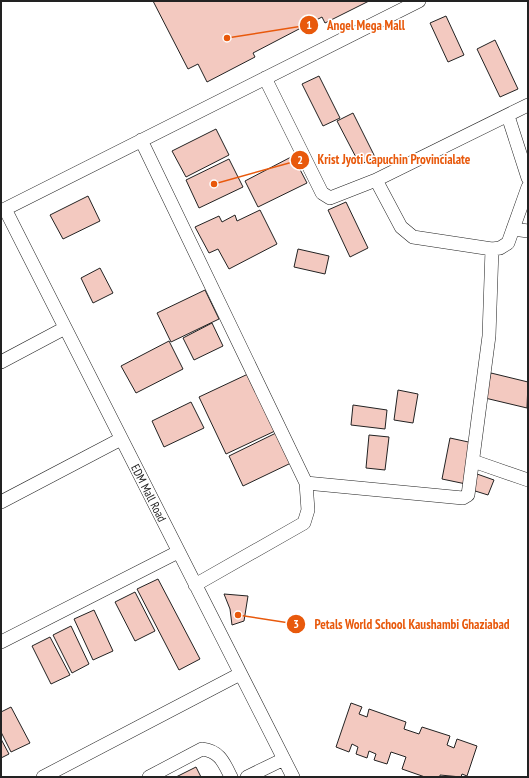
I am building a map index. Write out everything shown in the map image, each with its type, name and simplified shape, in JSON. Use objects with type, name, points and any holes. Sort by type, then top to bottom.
[{"type":"street","points":[[3,210],[415,2]]},
{"type":"street","points":[[265,78],[322,193],[326,197],[333,198],[376,180],[528,105]]},
{"type":"street","points":[[508,116],[528,178]]},
{"type":"street","points":[[141,140],[306,484],[308,510],[304,523],[195,585]]},
{"type":"street","points":[[376,180],[401,227],[413,237],[492,249],[500,248],[508,243],[528,187]]},
{"type":"street","name":"EDM Mall Road","points":[[3,210],[65,328],[292,777]]},
{"type":"street","points":[[513,229],[528,231]]},
{"type":"street","points":[[306,484],[463,498],[469,494],[490,336],[492,249]]},
{"type":"street","points":[[1,362],[65,328]]},
{"type":"street","points":[[1,502],[121,439]]},
{"type":"street","points":[[473,461],[528,480]]},
{"type":"street","points":[[1,642],[178,552]]},
{"type":"street","points":[[43,777],[240,674]]},
{"type":"street","points":[[149,777],[202,749],[210,750],[221,757],[231,777]]},
{"type":"street","points":[[247,777],[284,759]]},
{"type":"building","points":[[153,1],[369,1],[325,23],[322,17],[253,53],[255,57],[207,82],[198,64],[188,69]]},
{"type":"building","points":[[446,16],[464,55],[448,62],[430,23]]},
{"type":"building","points":[[495,40],[518,89],[500,97],[477,49]]},
{"type":"building","points":[[319,76],[340,118],[323,126],[302,84]]},
{"type":"building","points":[[353,113],[375,157],[360,165],[337,121]]},
{"type":"building","points":[[216,129],[229,155],[186,177],[172,151]]},
{"type":"building","points":[[293,156],[307,183],[258,207],[245,181]]},
{"type":"building","points":[[229,159],[243,187],[199,208],[186,180]]},
{"type":"building","points":[[88,196],[100,221],[63,239],[50,215]]},
{"type":"building","points":[[346,202],[368,248],[350,257],[328,210]]},
{"type":"building","points":[[260,210],[277,244],[229,269],[218,249],[209,253],[195,227],[219,216],[222,222],[235,215],[237,221]]},
{"type":"building","points":[[298,249],[329,256],[325,274],[294,267]]},
{"type":"building","points":[[100,268],[113,293],[93,303],[81,278]]},
{"type":"building","points":[[205,290],[219,319],[171,342],[157,313]]},
{"type":"building","points":[[212,323],[223,346],[194,360],[183,338]]},
{"type":"building","points":[[169,341],[183,369],[136,393],[121,366]]},
{"type":"building","points":[[491,373],[528,382],[527,408],[485,398]]},
{"type":"building","points":[[248,374],[275,431],[226,454],[199,397]]},
{"type":"building","points":[[398,390],[418,394],[413,423],[394,420]]},
{"type":"building","points":[[191,402],[204,428],[164,447],[152,421]]},
{"type":"building","points":[[353,405],[387,410],[385,429],[351,425]]},
{"type":"building","points":[[276,433],[291,463],[243,486],[229,456]]},
{"type":"building","points":[[369,435],[389,437],[385,470],[366,468]]},
{"type":"building","points":[[450,438],[473,443],[466,484],[442,479]]},
{"type":"building","points":[[477,474],[494,480],[488,495],[472,490]]},
{"type":"building","points":[[158,579],[200,659],[179,670],[137,589]]},
{"type":"building","points":[[135,592],[155,631],[135,641],[115,602]]},
{"type":"building","points":[[224,594],[248,596],[244,621],[232,625],[230,609]]},
{"type":"building","points":[[94,610],[113,651],[93,660],[74,619]]},
{"type":"building","points":[[71,626],[89,664],[72,673],[53,635]]},
{"type":"building","points":[[50,637],[70,675],[51,684],[32,646]]},
{"type":"building","points":[[351,703],[362,707],[359,714],[367,717],[369,709],[406,722],[404,729],[419,734],[422,727],[450,736],[447,745],[454,748],[457,739],[477,746],[467,776],[462,774],[461,777],[440,775],[440,777],[425,777],[402,769],[406,757],[391,752],[387,764],[374,760],[376,754],[369,751],[367,758],[356,754],[358,747],[352,744],[349,752],[336,747]]},
{"type":"building","points":[[11,707],[30,743],[11,752],[1,732],[1,712]]},
{"type":"building","points":[[1,739],[9,754],[1,758]]},
{"type":"building","points":[[196,767],[201,777],[176,777]]},
{"type":"place","name":"Angel Mega Mall","points":[[227,38]]},
{"type":"place","name":"Krist Jyoti Capuchin Provincialate","points":[[214,184]]},
{"type":"place","name":"Petals World School Kaushambi Ghaziabad","points":[[238,615]]}]
